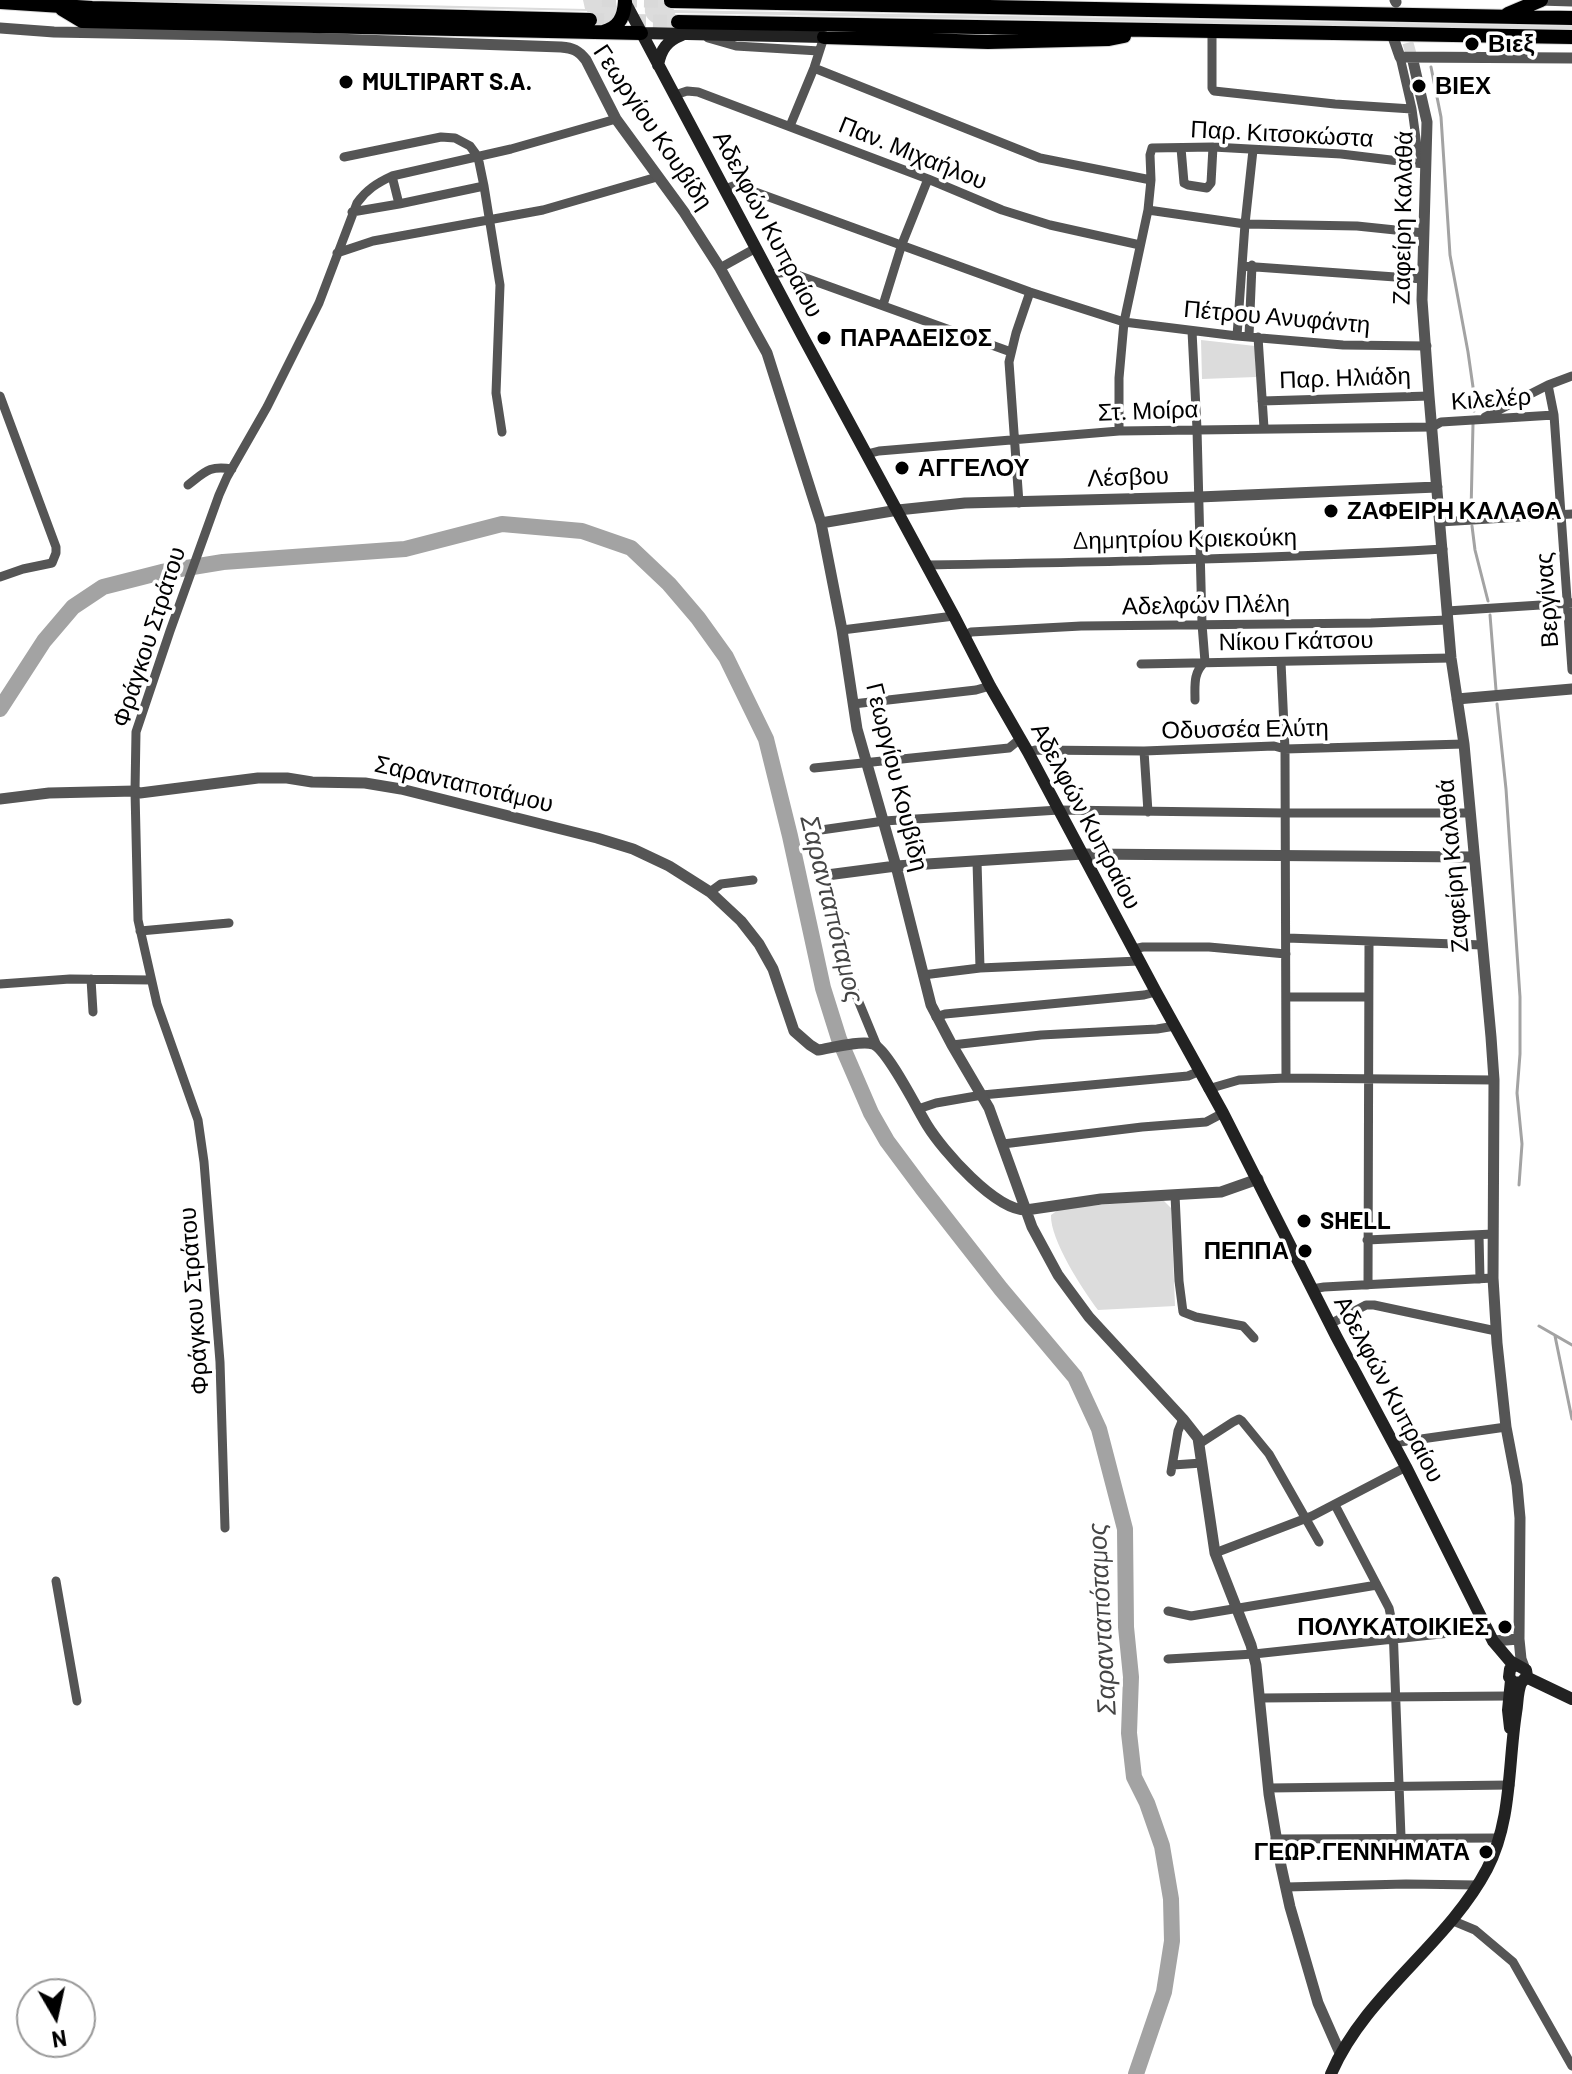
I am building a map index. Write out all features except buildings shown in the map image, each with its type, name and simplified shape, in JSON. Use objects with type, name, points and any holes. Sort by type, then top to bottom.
[{"type":"highway","points":[[1105,0],[1150,11]]},
{"type":"highway","points":[[1500,17],[1540,0]]},
{"type":"highway","points":[[628,1],[632,16]]},
{"type":"highway","points":[[603,32],[620,22],[628,1]]},
{"type":"highway","points":[[671,1],[1572,18]]},
{"type":"highway","points":[[0,2],[58,7],[590,20]]},
{"type":"highway","points":[[58,7],[82,21],[641,33]]},
{"type":"highway","points":[[680,28],[1164,30],[1572,37]]},
{"type":"highway","points":[[822,44],[1109,39],[1164,30]]},
{"type":"main road","name":"Αδελφών Κυπραίου","points":[[632,16],[1258,1179],[1490,1635],[1518,1675]]},
{"type":"main road","points":[[641,33],[680,28],[701,35],[822,44]]},
{"type":"main road","points":[[658,65],[664,47],[680,28]]},
{"type":"main road","points":[[1512,1735],[1508,1696],[1518,1675]]},
{"type":"main road","points":[[1518,1675],[1572,1699]]},
{"type":"main road","points":[[1331,2074],[1340,2053],[1369,2014],[1451,1920],[1487,1869],[1500,1838],[1510,1785],[1518,1675]]},
{"type":"street","points":[[1540,0],[1572,1]]},
{"type":"street","name":"Γεωργίου Κουβίδη","points":[[0,28],[573,48],[586,60],[616,119],[684,212],[720,268],[767,353],[821,523],[857,729],[936,1017],[982,1095],[1032,1227],[1058,1275],[1089,1317],[1198,1438],[1215,1553],[1254,1654],[1275,1839],[1286,1887],[1318,2003],[1340,2053]]},
{"type":"street","points":[[1212,31],[1214,91],[1412,109]]},
{"type":"street","points":[[1392,34],[1412,109],[1417,146],[1424,164]]},
{"type":"street","points":[[790,126],[822,44]]},
{"type":"street","points":[[1400,57],[1572,58]]},
{"type":"street","name":"Ζαφείρη Καλαθά","points":[[1413,61],[1427,122],[1422,300],[1429,396],[1451,658],[1464,744],[1494,1080],[1493,1234],[1487,1279],[1520,1518],[1521,1659],[1518,1675]]},
{"type":"street","points":[[814,68],[1040,158],[1151,180],[1148,210],[1124,322],[1119,378],[1119,431]]},
{"type":"street","name":"Παν. Μιχαήλου","points":[[675,95],[687,91],[698,92],[1002,210],[1140,245]]},
{"type":"street","name":"Φράγκου Στράτου","points":[[225,1528],[218,1335],[201,1137],[189,1093],[164,1025],[140,931],[136,906],[136,732],[208,523],[232,469],[319,303],[352,212],[365,192],[392,176],[478,157],[616,119]]},
{"type":"street","points":[[344,157],[441,137],[455,138],[470,146],[478,157],[500,285],[496,393],[502,432]]},
{"type":"street","name":"Παρ. Κιτσοκώστα","points":[[1151,180],[1150,155],[1152,148],[1159,147],[1341,154],[1424,164]]},
{"type":"street","points":[[1181,148],[1184,183],[1207,188],[1211,183],[1213,147]]},
{"type":"street","points":[[1253,150],[1245,224],[1253,337],[1264,428]]},
{"type":"street","points":[[392,176],[399,204]]},
{"type":"street","points":[[337,253],[373,241],[576,202],[657,177]]},
{"type":"street","points":[[883,305],[902,244],[928,179]]},
{"type":"street","name":"Πέτρου Ανυφάντη","points":[[725,189],[736,185],[1030,292],[1124,322],[1343,345],[1427,346]]},
{"type":"street","points":[[352,212],[484,186]]},
{"type":"street","points":[[1148,210],[1245,224],[1357,226],[1424,233]]},
{"type":"street","points":[[720,268],[756,248]]},
{"type":"street","points":[[1247,265],[1423,279]]},
{"type":"street","points":[[1237,336],[1247,265]]},
{"type":"street","points":[[770,274],[789,272],[1011,352]]},
{"type":"street","points":[[1019,503],[1009,362],[1030,292]]},
{"type":"street","points":[[1192,331],[1205,662],[1198,667],[1195,678],[1195,700]]},
{"type":"street","points":[[1482,418],[1572,376]]},
{"type":"street","name":"Βεργίνας","points":[[1548,385],[1566,514],[1572,670]]},
{"type":"street","points":[[0,396],[56,547],[52,563],[0,577]]},
{"type":"street","name":"Παρ. Ηλιάδη","points":[[1262,401],[1429,396]]},
{"type":"street","name":"Κιλελέρ","points":[[1432,427],[1441,422],[1554,415]]},
{"type":"street","name":"Στ. Μοίρα","points":[[867,454],[1119,431],[1432,427]]},
{"type":"street","points":[[188,485],[208,469],[232,469]]},
{"type":"street","name":"Λέσβου","points":[[821,523],[965,503],[1437,487]]},
{"type":"street","points":[[1440,522],[1566,514]]},
{"type":"street","name":"Δημητρίου Κριεκούκη","points":[[927,565],[1201,560],[1443,549]]},
{"type":"street","name":"Αδελφών Πλέλη","points":[[965,636],[971,632],[1081,626],[1371,623],[1569,603]]},
{"type":"street","points":[[842,630],[954,616]]},
{"type":"street","name":"Νίκου Γκάτσου","points":[[1141,664],[1451,658]]},
{"type":"street","points":[[1281,662],[1285,749],[1286,1078]]},
{"type":"street","points":[[853,704],[990,686]]},
{"type":"street","points":[[1457,699],[1572,689]]},
{"type":"street","points":[[814,768],[1009,748],[1020,739]]},
{"type":"street","name":"Οδυσσέα Ελύτη","points":[[1028,752],[1464,744]]},
{"type":"street","points":[[1144,751],[1148,812]]},
{"type":"street","name":"Σαρανταποτάμου","points":[[0,799],[49,793],[140,793],[258,778],[379,785],[597,838],[633,849],[669,866],[710,892],[741,921],[759,944],[778,981],[794,1031],[802,1040],[818,1050],[869,1043],[877,1046]]},
{"type":"street","points":[[821,830],[884,821],[1059,810],[1470,813]]},
{"type":"street","points":[[827,875],[896,866],[1083,854],[1474,857]]},
{"type":"street","points":[[977,861],[980,968]]},
{"type":"street","points":[[710,892],[721,884],[753,880]]},
{"type":"street","points":[[140,931],[229,923]]},
{"type":"street","points":[[1287,938],[1483,945]]},
{"type":"street","points":[[1368,1285],[1369,941]]},
{"type":"street","points":[[923,975],[1136,955],[1143,947],[1209,947],[1286,954]]},
{"type":"street","points":[[0,984],[91,979],[151,980]]},
{"type":"street","points":[[91,979],[93,1012]]},
{"type":"street","points":[[851,983],[877,1046],[937,1140],[969,1175],[1000,1202],[1017,1210],[1026,1210],[1101,1199],[1221,1192],[1258,1179]]},
{"type":"street","points":[[936,1017],[1156,992]]},
{"type":"street","points":[[1287,997],[1368,997]]},
{"type":"street","points":[[952,1045],[1041,1035],[1175,1026]]},
{"type":"street","points":[[918,1109],[982,1095],[1188,1076],[1200,1071]]},
{"type":"street","points":[[1208,1089],[1239,1080],[1286,1078],[1494,1080]]},
{"type":"street","points":[[1003,1144],[1206,1122],[1223,1113]]},
{"type":"street","points":[[1175,1195],[1183,1312],[1243,1326],[1254,1338]]},
{"type":"street","points":[[1367,1240],[1493,1234]]},
{"type":"street","points":[[1312,1289],[1487,1279],[1479,1235]]},
{"type":"street","points":[[1330,1324],[1366,1305],[1374,1305],[1496,1331]]},
{"type":"street","points":[[1183,1419],[1172,1469],[1202,1463]]},
{"type":"street","points":[[1199,1444],[1233,1422],[1242,1421],[1269,1454],[1319,1542]]},
{"type":"street","points":[[1393,1443],[1506,1427]]},
{"type":"street","points":[[1215,1553],[1304,1519],[1406,1467]]},
{"type":"street","points":[[1335,1505],[1389,1608],[1394,1640],[1401,1837]]},
{"type":"street","points":[[56,1581],[77,1701]]},
{"type":"street","points":[[1168,1611],[1191,1616],[1377,1585]]},
{"type":"street","points":[[1168,1659],[1394,1640],[1490,1635],[1519,1639]]},
{"type":"street","points":[[1260,1698],[1508,1696]]},
{"type":"street","points":[[1269,1788],[1510,1785]]},
{"type":"street","points":[[1275,1839],[1500,1838]]},
{"type":"street","points":[[1286,1887],[1478,1885]]},
{"type":"street","points":[[1451,1920],[1475,1930],[1513,1962],[1572,2066]]},
{"type":"shaded area","points":[[79,0],[585,9],[583,0],[611,0],[618,12],[616,21],[593,29],[587,11]]},
{"type":"shaded area","points":[[647,0],[670,0],[674,10],[1572,26],[1572,30],[675,13],[680,31],[653,23],[646,14]]},
{"type":"shaded area","points":[[1201,340],[1255,346],[1256,377],[1202,379]]},
{"type":"shaded area","points":[[1163,1200],[1171,1208],[1175,1306],[1098,1310],[1061,1251],[1051,1215],[1061,1208]]},
{"type":"waterway","points":[[1431,67],[1441,117],[1450,255],[1468,352],[1474,411]]},
{"type":"waterway","points":[[1471,512],[1473,424]]},
{"type":"waterway","name":"Σαρανταπόταμος","points":[[0,709],[44,641],[73,607],[103,587],[162,572],[223,562],[405,549],[502,524],[582,531],[631,548],[669,584],[698,618],[726,657],[766,739],[823,988],[839,1039],[871,1113],[887,1141],[922,1188],[1075,1377],[1099,1429],[1125,1529],[1126,1627],[1131,1677],[1129,1733],[1134,1777],[1162,1846],[1171,1899],[1172,1941],[1164,1992],[1136,2074]]},
{"type":"waterway","points":[[1472,526],[1488,601]]},
{"type":"waterway","points":[[1490,615],[1496,690]]},
{"type":"waterway","points":[[1497,704],[1520,997],[1517,1093],[1522,1144],[1519,1185]]},
{"type":"waterway","points":[[1539,1326],[1572,1345]]},
{"type":"waterway","points":[[1555,1336],[1572,1419]]},
{"type":"tunnel","points":[[602,0],[671,1]]},
{"type":"tunnel","points":[[1399,11],[1413,61]]},
{"type":"tunnel","points":[[590,20],[678,22]]},
{"type":"place","name":"Βιεξ","points":[[1472,44]]},
{"type":"place","name":"MULTIPART S.A.","points":[[346,82]]},
{"type":"place","name":"ΒΙΕΧ","points":[[1419,86]]},
{"type":"place","name":"ΠΑΡΑΔΕΙΣΟΣ","points":[[824,338]]},
{"type":"place","name":"ΑΓΓΕΛΟΥ","points":[[902,468]]},
{"type":"place","name":"ΖΑΦΕΙΡΗ ΚΑΛΑΘΑ","points":[[1331,511]]},
{"type":"place","name":"SHELL","points":[[1304,1221]]},
{"type":"place","name":"ΠΕΠΠΑ","points":[[1305,1251]]},
{"type":"place","name":"ΠΟΛΥΚΑΤΟΙΚΙΕΣ","points":[[1505,1627]]},
{"type":"place","name":"ΓΕΩΡ.ΓΕΝΝΗΜΑΤΑ","points":[[1486,1852]]}]
